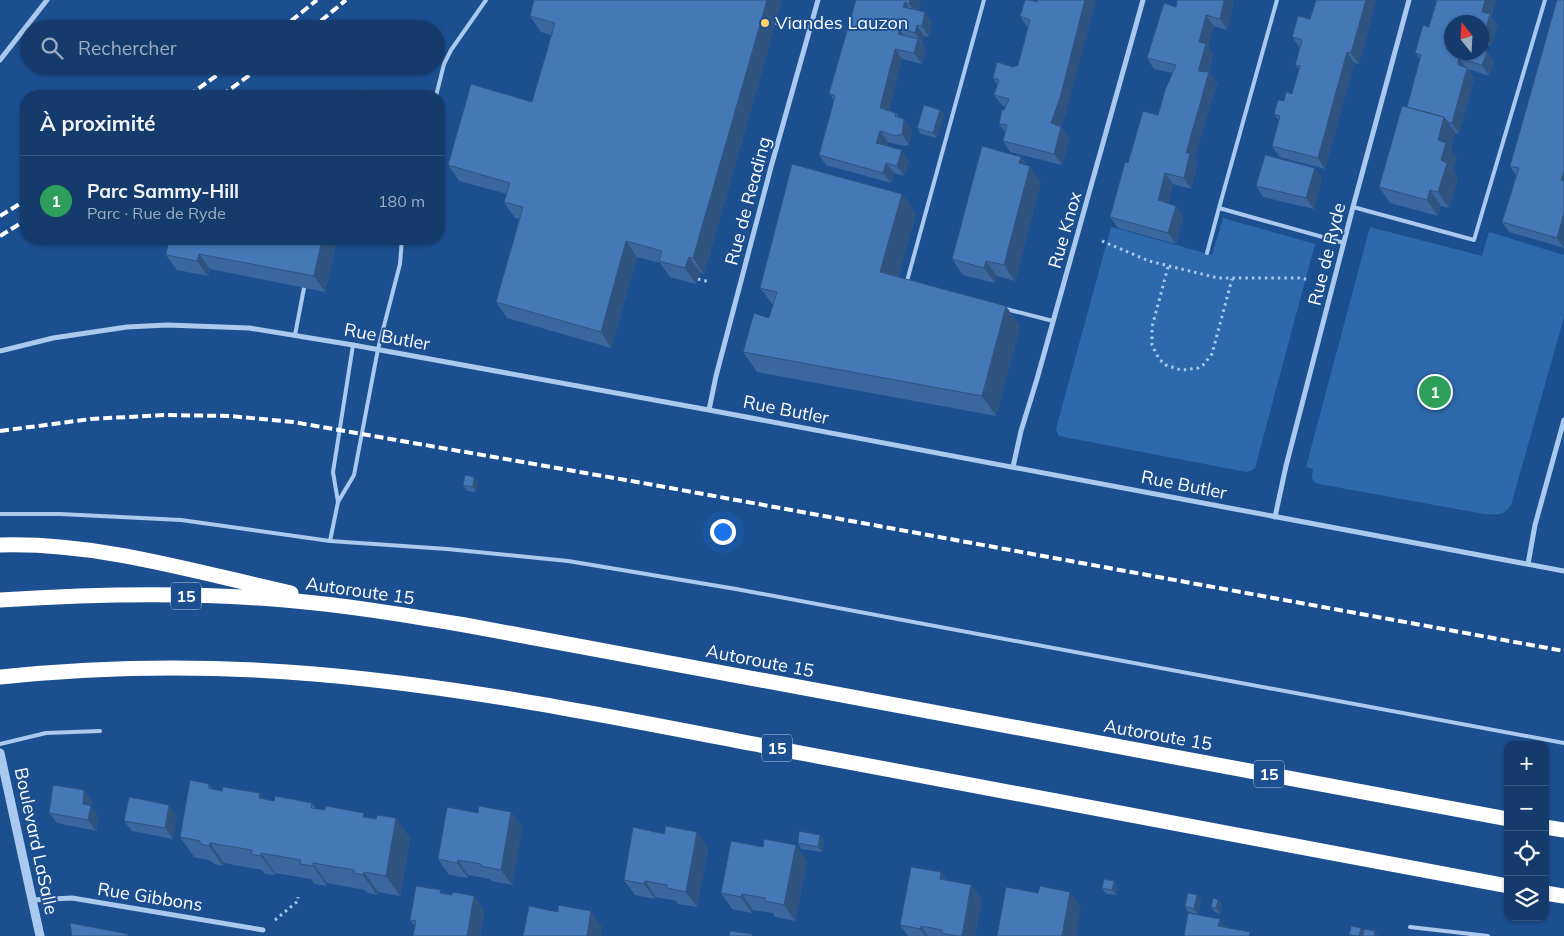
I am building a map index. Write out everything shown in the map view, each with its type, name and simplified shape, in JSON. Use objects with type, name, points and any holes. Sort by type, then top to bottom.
[{"type":"highway","points":[[5,545],[58,547],[100,552],[154,562],[351,607]]},
{"type":"highway","name":"Autoroute 15","points":[[0,600],[126,595],[213,596],[284,600],[351,607],[465,625],[1504,818]]},
{"type":"highway","name":"15","points":[[0,677],[138,668],[239,670],[313,674],[467,692],[647,723],[1504,885]]},
{"type":"highway","points":[[1549,827],[1564,830]]},
{"type":"highway","points":[[1549,894],[1564,896]]},
{"type":"street","points":[[31,20],[47,0]]},
{"type":"street","name":"Rue de Reading","points":[[708,410],[771,167],[818,0]]},
{"type":"street","name":"Rue Knox","points":[[1013,467],[1027,408],[1037,379],[1143,0]]},
{"type":"street","name":"Rue de Ryde","points":[[1275,517],[1283,479],[1353,207],[1410,0]]},
{"type":"street","points":[[0,60],[20,34]]},
{"type":"street","name":"Rue Butler","points":[[0,351],[45,340],[127,327],[206,325],[249,328],[353,344],[1564,571]]},
{"type":"street","points":[[1528,564],[1535,525],[1564,420]]},
{"type":"street","name":"Boulevard LaSalle","points":[[0,753],[3,777],[40,936]]},
{"type":"street","name":"Rue Gibbons","points":[[32,900],[72,898],[263,930]]},
{"type":"lane","points":[[445,62],[451,50],[486,0]]},
{"type":"lane","points":[[916,284],[907,281],[984,0]]},
{"type":"lane","points":[[1206,253],[1277,0]]},
{"type":"lane","points":[[1353,207],[1474,240],[1544,0]]},
{"type":"lane","points":[[438,90],[441,75]]},
{"type":"lane","points":[[1220,208],[1344,243]]},
{"type":"lane","points":[[330,541],[338,502],[354,475],[378,349],[400,264],[402,245]]},
{"type":"lane","points":[[295,335],[304,288]]},
{"type":"lane","points":[[1001,307],[1053,321]]},
{"type":"lane","points":[[338,502],[333,472],[353,344]]},
{"type":"lane","points":[[0,514],[60,514],[181,520],[330,541],[447,549],[577,562],[736,588],[1564,743]]},
{"type":"lane","points":[[0,744],[46,733],[100,730]]},
{"type":"lane","points":[[1410,927],[1488,936]]},
{"type":"lane","points":[[263,930],[263,936]]},
{"type":"path","points":[[775,23],[781,24]]},
{"type":"path","points":[[1168,267],[1152,327],[1152,345],[1159,359],[1166,365],[1180,370],[1198,368],[1208,360],[1215,346],[1232,279]]},
{"type":"path","points":[[698,279],[710,282]]},
{"type":"path","points":[[1153,300],[1159,302]]},
{"type":"path","points":[[1223,316],[1228,317]]},
{"type":"path","points":[[263,930],[298,901],[298,897]]},
{"type":"shaded area","points":[[1223,218],[1315,244],[1255,468],[1246,472],[1059,436],[1056,430],[1057,425],[1111,227],[1212,255]]},
{"type":"shaded area","points":[[1370,227],[1482,256],[1489,232],[1564,255],[1564,317],[1511,505],[1503,513],[1484,514],[1319,484],[1314,482],[1312,478],[1313,469],[1306,467]]},
{"type":"building","points":[[534,0],[767,0],[693,258],[689,257],[685,268],[659,261],[662,251],[626,241],[601,332],[496,302],[523,207],[504,202],[510,183],[448,165],[471,84],[532,102],[555,23],[530,16]]},
{"type":"building","points":[[856,0],[910,0],[909,4],[905,2],[903,7],[925,12],[922,26],[917,25],[915,33],[899,28],[898,34],[918,39],[914,53],[895,49],[880,108],[896,113],[895,116],[904,119],[902,134],[896,136],[880,131],[876,143],[902,150],[897,166],[886,163],[883,173],[819,155],[835,96],[829,93]]},
{"type":"building","points":[[1025,0],[1037,2],[1037,0],[1085,0],[1060,98],[1051,123],[1061,127],[1054,154],[1003,141],[1007,125],[999,124],[1002,110],[1004,110],[1009,99],[994,95],[999,80],[993,78],[997,62],[1013,67],[1018,65],[1030,20],[1020,16]]},
{"type":"building","points":[[1177,0],[1224,0],[1220,19],[1206,15],[1199,42],[1206,44],[1198,71],[1209,72],[1186,153],[1190,153],[1184,178],[1165,173],[1158,200],[1176,206],[1168,233],[1110,217],[1125,162],[1128,163],[1143,111],[1158,115],[1165,90],[1176,65],[1147,58],[1164,3],[1176,7]]},
{"type":"building","points":[[1316,0],[1366,0],[1351,53],[1347,52],[1318,158],[1272,146],[1280,116],[1274,114],[1278,100],[1284,101],[1286,92],[1292,94],[1300,66],[1295,65],[1302,40],[1292,37],[1298,16],[1310,19]]},
{"type":"building","points":[[1437,0],[1485,0],[1482,12],[1490,14],[1489,18],[1489,15],[1444,15],[1444,60],[1459,60],[1458,65],[1467,68],[1452,123],[1448,122],[1444,117],[1407,107],[1421,55],[1415,53],[1423,25],[1429,27]]},
{"type":"building","points":[[1557,0],[1564,0],[1564,171],[1561,180],[1564,181],[1564,213],[1557,238],[1502,222],[1519,168],[1510,166]]},
{"type":"building","points":[[1466,60],[1484,60],[1482,65]]},
{"type":"building","points":[[924,105],[940,110],[933,133],[917,128]]},
{"type":"building","points":[[1402,106],[1444,117],[1438,140],[1446,143],[1441,160],[1447,163],[1438,192],[1430,190],[1427,200],[1379,187]]},
{"type":"building","points":[[982,146],[1021,157],[1019,163],[1030,166],[1004,265],[986,261],[984,268],[952,259]]},
{"type":"building","points":[[1265,155],[1315,168],[1306,198],[1256,186]]},
{"type":"building","points":[[792,164],[902,194],[880,272],[1006,306],[982,396],[743,352],[754,313],[769,318],[777,292],[760,288]]},
{"type":"building","points":[[168,245],[321,245],[314,276],[199,254],[197,261],[166,255]]},
{"type":"building","points":[[465,475],[474,477],[473,487],[463,485]]},
{"type":"building","points":[[190,780],[209,784],[208,788],[222,791],[223,787],[260,793],[259,798],[274,801],[275,796],[312,803],[311,808],[325,810],[326,806],[364,813],[363,817],[376,819],[377,815],[396,818],[386,876],[364,872],[363,875],[354,873],[354,870],[313,863],[313,866],[300,864],[301,860],[261,853],[261,856],[251,854],[252,850],[210,843],[209,846],[200,844],[200,841],[180,837]]},
{"type":"building","points":[[53,785],[84,790],[83,804],[91,806],[88,820],[49,813]]},
{"type":"building","points":[[129,797],[169,805],[165,828],[124,821]]},
{"type":"building","points":[[479,806],[511,812],[501,870],[481,866],[481,864],[458,860],[457,863],[438,859],[447,807],[478,813]]},
{"type":"building","points":[[666,826],[697,832],[686,892],[667,888],[667,885],[645,881],[644,884],[624,880],[633,827],[664,834]]},
{"type":"building","points":[[799,831],[820,835],[818,847],[798,843]]},
{"type":"building","points":[[764,839],[796,845],[784,905],[765,901],[765,898],[742,894],[741,897],[721,893],[731,841],[763,847]]},
{"type":"building","points":[[911,867],[941,872],[940,879],[971,885],[962,936],[942,933],[942,930],[921,926],[920,929],[900,925]]},
{"type":"building","points":[[1104,879],[1114,881],[1112,890],[1102,888]]},
{"type":"building","points":[[416,886],[441,890],[440,893],[452,895],[453,892],[474,896],[467,936],[413,936],[416,921],[410,920]]},
{"type":"building","points":[[1040,886],[1070,892],[1062,936],[997,936],[1006,887],[1038,893]]},
{"type":"building","points":[[1188,893],[1197,895],[1194,909],[1185,906]]},
{"type":"building","points":[[1213,898],[1218,900],[1216,908],[1211,907]]},
{"type":"building","points":[[558,905],[591,911],[587,936],[523,936],[529,906],[558,912]]},
{"type":"building","points":[[1188,913],[1220,919],[1218,926],[1250,932],[1249,936],[1184,936]]},
{"type":"building","points":[[70,923],[128,934],[128,936],[72,936]]},
{"type":"building","points":[[1351,926],[1361,928],[1359,936],[1349,935]]},
{"type":"building","points":[[1364,929],[1375,931],[1374,936],[1363,936]]},
{"type":"building","points":[[730,931],[752,934],[752,936],[729,936]]},
{"type":"railway","points":[[292,20],[317,0]]},
{"type":"railway","points":[[322,20],[346,0]]},
{"type":"railway","points":[[196,90],[217,75]]},
{"type":"railway","points":[[229,90],[250,75]]},
{"type":"railway","points":[[0,216],[20,204]]},
{"type":"railway","points":[[0,236],[20,224]]},
{"type":"railway","points":[[0,431],[91,419],[164,415],[230,416],[293,422],[643,483],[1564,651]]},
{"type":"place","name":"Viandes Lauzon","points":[[765,23]]},
{"type":"place","name":"Parc Sammy-Hill","points":[[1435,392]]}]
